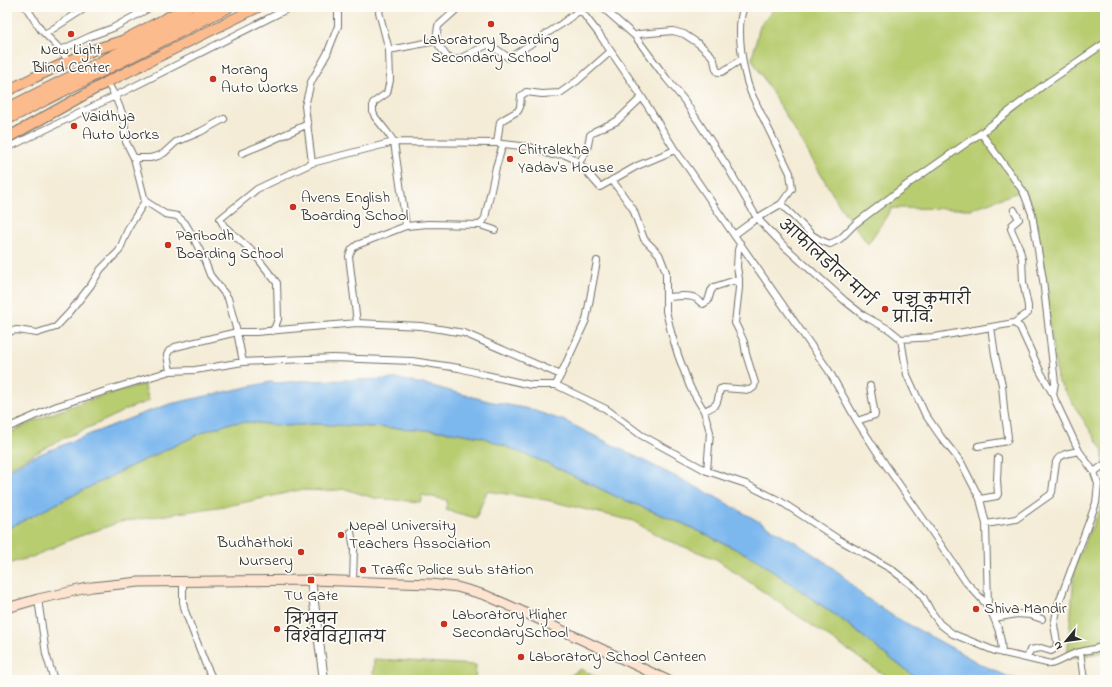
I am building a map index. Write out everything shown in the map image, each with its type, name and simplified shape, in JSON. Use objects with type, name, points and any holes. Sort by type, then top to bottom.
[{"type":"highway","points":[[7,109],[211,7]]},
{"type":"highway","points":[[7,119],[228,7]]},
{"type":"main road","points":[[7,91],[93,50],[122,41],[188,7]]},
{"type":"main road","points":[[7,138],[107,82],[258,7]]},
{"type":"main road","points":[[7,608],[38,599],[92,587],[139,582],[311,580],[431,584],[457,587],[518,609],[668,680]]},
{"type":"street","points":[[26,7],[41,30],[61,50],[69,62]]},
{"type":"street","points":[[45,34],[88,7]]},
{"type":"street","points":[[61,50],[91,36],[113,28],[151,7]]},
{"type":"street","points":[[7,148],[115,96],[291,7]]},
{"type":"street","points":[[312,163],[305,106],[311,82],[328,54],[338,26],[338,7]]},
{"type":"street","points":[[381,7],[379,12],[389,50],[390,80],[387,93],[373,103],[372,112],[394,142],[406,226]]},
{"type":"street","points":[[461,7],[438,26],[436,41],[447,58],[452,60],[457,60],[487,45],[492,46],[508,58],[560,24],[579,8],[599,34],[642,97],[675,150],[829,371],[857,421],[885,464],[966,582],[988,606],[994,618],[1002,643],[1002,653]]},
{"type":"street","points":[[602,7],[635,36],[684,100],[727,166],[757,218],[781,204],[792,189],[790,173],[747,83],[740,42],[740,26],[742,10],[744,7]]},
{"type":"street","points":[[635,36],[660,31],[673,31],[684,34],[699,44],[711,55],[718,72],[722,72],[742,59]]},
{"type":"street","points":[[389,50],[436,41]]},
{"type":"street","points":[[781,204],[812,235],[830,244],[840,239],[855,224],[908,184],[981,133],[1045,84],[1105,43]]},
{"type":"street","points":[[480,225],[485,218],[496,167],[500,143],[500,122],[518,111],[521,96],[526,92],[542,94],[560,93],[577,81],[610,52]]},
{"type":"street","points":[[107,82],[115,96],[124,118],[126,142],[134,158],[145,202],[165,214],[177,216],[185,223],[204,259],[210,275],[228,298],[243,362]]},
{"type":"street","points":[[579,163],[587,150],[590,135],[595,131],[617,121],[642,97]]},
{"type":"street","points":[[134,158],[150,158],[158,156],[164,153],[176,142],[200,132],[224,119]]},
{"type":"street","points":[[242,153],[308,124]]},
{"type":"street","points":[[981,133],[1023,191],[1032,214],[1043,280],[1055,383],[1053,394]]},
{"type":"street","points":[[272,331],[278,319],[277,283],[252,251],[224,226],[220,219],[257,190],[312,163],[394,142],[500,143],[530,147],[552,155],[562,154],[570,157],[579,163],[600,187],[637,166],[675,150]]},
{"type":"street","points":[[612,180],[633,210],[644,239],[659,254],[666,272],[666,311],[673,338],[690,387],[704,412],[710,432],[707,471]]},
{"type":"street","points":[[7,332],[17,330],[37,333],[56,327],[91,285],[101,269],[119,251],[129,227],[145,202]]},
{"type":"street","points":[[988,606],[986,524],[980,499],[960,462],[926,414],[907,375],[901,340],[935,337],[991,327],[1014,322],[1028,313],[1019,247],[1011,229],[1012,225],[1019,219],[1014,210]]},
{"type":"street","name":"आफालडोल मार्ग","points":[[734,235],[757,218],[784,246],[845,301],[864,316],[890,330],[901,340]]},
{"type":"street","points":[[357,324],[349,256],[352,249],[356,245],[406,226],[428,224],[480,225],[495,230]]},
{"type":"street","points":[[704,412],[715,407],[720,389],[750,390],[754,387],[755,383],[744,342],[734,323],[739,288],[737,267],[740,243]]},
{"type":"street","points":[[556,385],[586,320],[597,261]]},
{"type":"street","points":[[667,297],[690,296],[696,298],[703,304],[708,301],[711,291],[714,288],[739,279]]},
{"type":"street","points":[[1014,322],[1020,327],[1079,451],[1094,472],[1098,484],[1096,503],[1058,605],[1054,625],[1057,642],[1056,648],[1051,651],[1041,648],[1030,650],[1027,658]]},
{"type":"street","points":[[170,371],[167,355],[169,351],[175,347],[237,332],[272,331],[357,324],[421,326],[464,334],[561,375]]},
{"type":"street","points":[[978,446],[1007,441],[1008,438],[1002,384],[995,355],[991,327]]},
{"type":"street","points":[[7,428],[57,406],[170,371],[195,370],[243,362],[333,358],[412,361],[459,368],[531,385],[556,385],[606,409],[641,436],[707,471],[746,484],[780,501],[838,539],[891,569],[914,587],[923,597],[940,624],[953,634],[995,651],[1050,664],[1065,657],[1080,652],[1098,649],[1105,645]]},
{"type":"street","points":[[857,421],[875,415],[870,386]]},
{"type":"street","points":[[986,524],[1016,519],[1045,499],[1052,492],[1058,457],[1079,451]]},
{"type":"street","points":[[980,499],[997,496],[998,494],[998,458]]},
{"type":"street","points":[[1094,472],[1105,464]]},
{"type":"street","points":[[351,532],[354,549],[353,581]]},
{"type":"street","points":[[311,580],[324,680]]},
{"type":"street","points":[[183,581],[183,602],[185,611],[213,680]]},
{"type":"street","points":[[38,599],[46,654],[54,680]]},
{"type":"street","points":[[994,618],[1017,614],[1030,615],[1042,619]]},
{"type":"street","points":[[7,652],[7,661]]},
{"type":"street","points":[[1080,652],[1084,680]]},
{"type":"green space","points":[[776,7],[1105,7],[1105,474],[1102,449],[1057,379],[1037,225],[1024,190],[971,209],[892,208],[868,244],[841,208],[752,59],[760,25]]},
{"type":"green space","points":[[144,384],[149,401],[127,409],[58,441],[7,469],[7,434],[46,416],[85,401]]},
{"type":"green space","points":[[248,422],[286,426],[314,424],[415,429],[451,432],[482,437],[551,465],[617,497],[684,524],[756,559],[845,622],[919,680],[894,680],[878,671],[716,559],[664,539],[633,521],[546,500],[487,491],[476,518],[446,510],[447,500],[422,495],[420,502],[374,498],[345,489],[329,491],[299,490],[237,504],[120,522],[72,539],[32,557],[7,564],[7,529],[127,468],[206,431],[231,423]]},
{"type":"green space","points":[[1105,499],[1105,652],[1067,659],[1075,564]]},
{"type":"green space","points":[[374,659],[476,665],[475,680],[373,680]]},
{"type":"green space","points":[[581,669],[601,680],[563,680]]},
{"type":"water","points":[[398,379],[428,385],[488,401],[529,409],[565,421],[712,495],[795,542],[825,562],[842,575],[862,595],[893,616],[978,663],[1009,677],[1020,680],[919,680],[845,622],[756,559],[684,524],[617,497],[551,465],[482,437],[451,432],[314,424],[286,426],[248,422],[231,423],[206,431],[127,468],[7,529],[7,471],[30,458],[141,414],[170,404],[270,382]]},
{"type":"place","name":"Laboratory Boarding Secondary School","points":[[491,24]]},
{"type":"place","name":"New Light Blind Center","points":[[71,34]]},
{"type":"place","name":"Morang Auto Works","points":[[213,79]]},
{"type":"place","name":"Vaidhya Auto Works","points":[[74,126]]},
{"type":"place","name":"Chitralekha Yadav's House","points":[[510,159]]},
{"type":"place","name":"Avens English Boarding School","points":[[293,207]]},
{"type":"place","name":"Paribodh Boarding School","points":[[168,245]]},
{"type":"place","name":"पञ्च कुमारी प्रा.वि.","points":[[885,309]]},
{"type":"place","name":"Nepal University Teachers Association","points":[[341,535]]},
{"type":"place","name":"Budhathoki Nursery","points":[[301,552]]},
{"type":"place","name":"Traffic Police sub station","points":[[363,570]]},
{"type":"place","name":"TU Gate","points":[[311,580]]},
{"type":"place","name":"Shiva Mandir","points":[[976,609]]},
{"type":"place","name":"Laboratory Higher SecondarySchool","points":[[444,624]]},
{"type":"place","name":"त्रिभुवन विश्वविद्यालय","points":[[277,629]]},
{"type":"place","name":"Laboratory School Canteen","points":[[521,657]]}]
